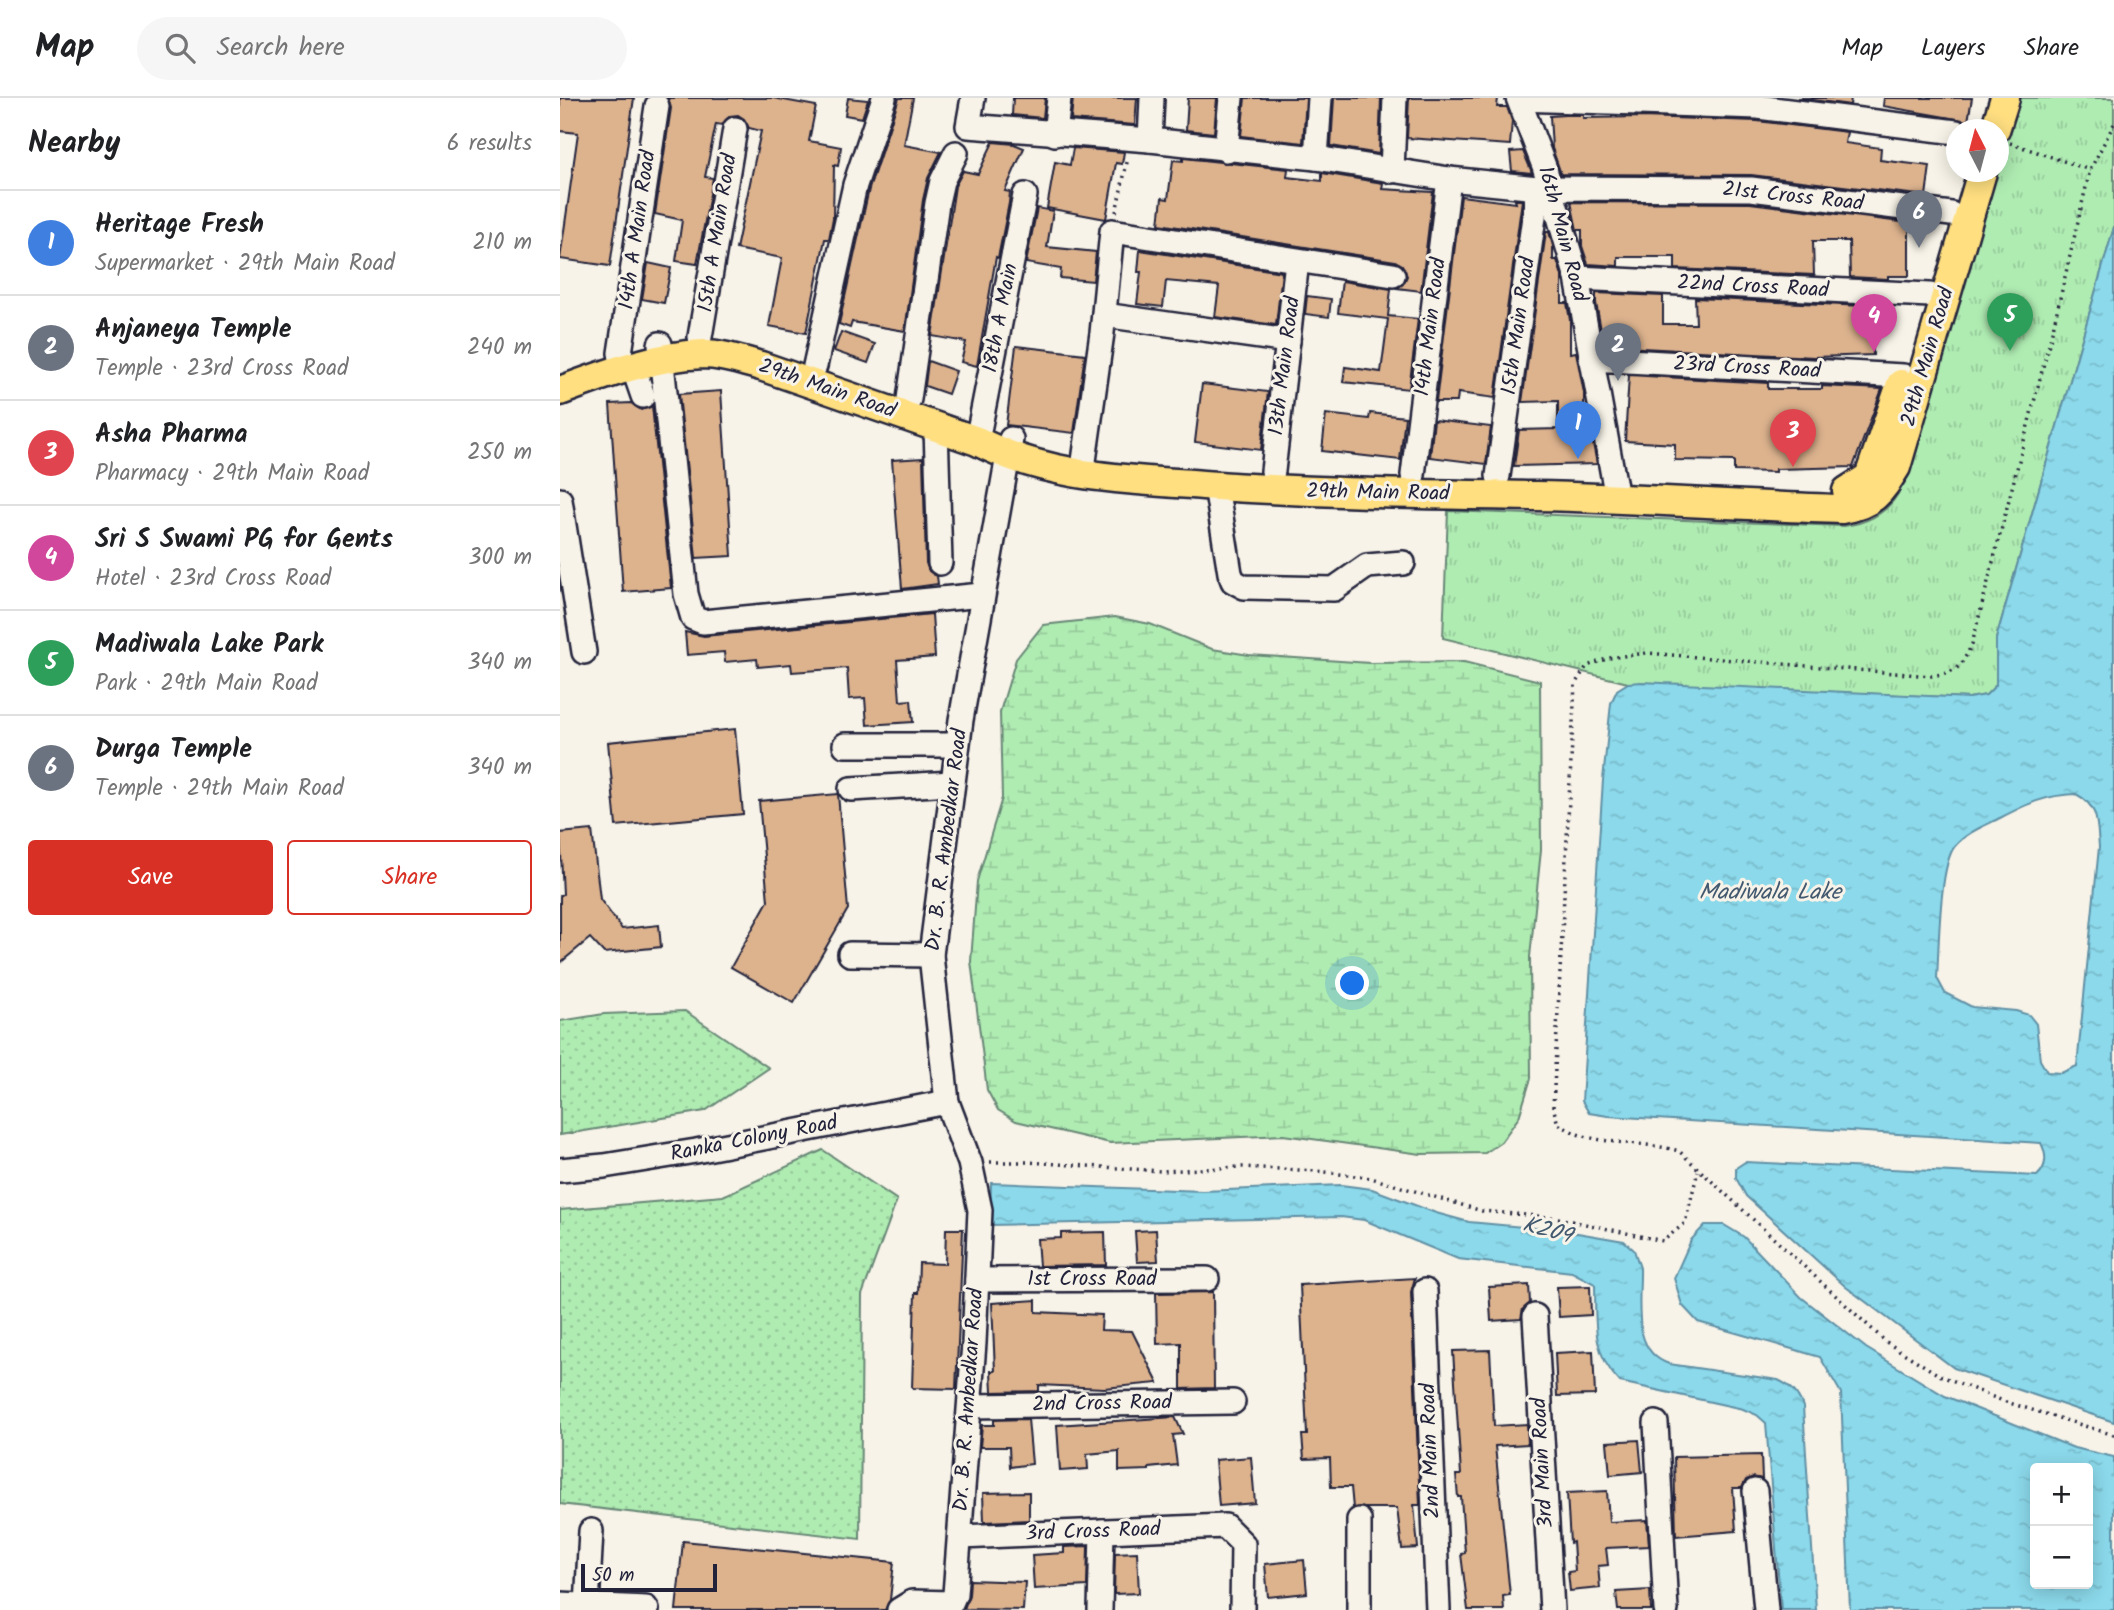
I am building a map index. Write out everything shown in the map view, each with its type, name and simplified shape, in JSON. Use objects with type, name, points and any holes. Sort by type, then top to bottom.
[{"type":"main road","points":[[1983,119],[1989,98]]},
{"type":"main road","points":[[1998,119],[2004,98]]},
{"type":"main road","name":"29th Main Road","points":[[560,391],[625,363],[701,337],[737,342],[909,399],[1066,472],[1271,490],[1615,489],[1844,493],[1868,477],[1928,301],[1962,182]]},
{"type":"main road","name":"29th Main Road","points":[[1008,447],[1140,468],[1498,476],[1842,509],[1858,506],[1873,499],[1896,467],[1979,182]]},
{"type":"main road","name":"29th Main Road","points":[[661,352],[732,358],[936,427],[978,433]]},
{"type":"main road","name":"29th Main Road","points":[[560,375],[625,363]]},
{"type":"street","points":[[815,366],[855,185],[884,98]]},
{"type":"street","name":"21st Cross Road","points":[[973,98],[968,126],[1316,158],[1448,179],[1544,188],[1751,188],[1951,214]]},
{"type":"street","points":[[1055,135],[1059,98]]},
{"type":"street","points":[[1141,140],[1152,98]]},
{"type":"street","points":[[1226,150],[1231,98]]},
{"type":"street","points":[[1316,158],[1320,98]]},
{"type":"street","points":[[1392,171],[1395,98]]},
{"type":"street","points":[[1519,99],[1758,107],[1946,131]]},
{"type":"street","name":"16th Main Road","points":[[1519,99],[1544,188],[1577,278],[1615,489]]},
{"type":"street","name":"14th A Main Road","points":[[625,363],[657,106]]},
{"type":"street","name":"15th A Main Road","points":[[701,337],[735,130]]},
{"type":"street","points":[[909,399],[937,203],[942,181],[956,153]]},
{"type":"street","name":"14th Main Road","points":[[1413,475],[1448,179]]},
{"type":"street","name":"15th Main Road","points":[[1498,476],[1544,188]]},
{"type":"street","name":"18th A Main","points":[[978,433],[1025,195]]},
{"type":"street","points":[[1084,461],[1104,315],[1112,232],[1393,275]]},
{"type":"street","name":"13th Main Road","points":[[1273,471],[1297,261]]},
{"type":"street","name":"22nd Cross Road","points":[[1577,278],[1928,301]]},
{"type":"street","points":[[1895,307],[1928,301]]},
{"type":"street","points":[[1104,315],[1288,341]]},
{"type":"street","points":[[661,352],[686,594],[693,618],[703,622],[982,595]]},
{"type":"street","name":"23rd Cross Road","points":[[1591,359],[1903,376]]},
{"type":"street","points":[[625,363],[643,396]]},
{"type":"street","points":[[936,427],[940,563]]},
{"type":"street","name":"Dr. B. R. Ambedkar Road","points":[[899,1610],[912,1602],[947,1604],[954,1600],[960,1537],[970,1406],[979,1210],[970,1163],[947,1102],[931,955],[957,745],[1008,447]]},
{"type":"street","points":[[1216,486],[1230,573],[1233,581],[1244,587],[1334,589],[1367,566],[1403,563]]},
{"type":"street","points":[[560,500],[584,652]]},
{"type":"street","points":[[845,744],[957,745]]},
{"type":"street","points":[[851,789],[953,783]]},
{"type":"street","points":[[850,954],[931,955]]},
{"type":"street","name":"Ranka Colony Road","points":[[560,1170],[604,1166],[696,1151],[947,1102]]},
{"type":"street","name":"1st Cross Road","points":[[977,1280],[1207,1279]]},
{"type":"street","name":"2nd Main Road","points":[[1425,1291],[1438,1610]]},
{"type":"street","name":"3rd Main Road","points":[[1535,1317],[1552,1610]]},
{"type":"street","name":"2nd Cross Road","points":[[970,1406],[1234,1402]]},
{"type":"street","points":[[1656,1423],[1666,1610]]},
{"type":"street","points":[[1755,1491],[1766,1610]]},
{"type":"street","points":[[1359,1520],[1359,1610]]},
{"type":"street","name":"3rd Cross Road","points":[[960,1537],[1225,1526],[1243,1544],[1242,1610]]},
{"type":"street","points":[[587,1606],[591,1531]]},
{"type":"street","points":[[1100,1610],[1102,1531]]},
{"type":"street","points":[[560,1604],[647,1610]]},
{"type":"path","points":[[2114,124],[2091,170],[1972,644],[1961,667],[1953,673],[1932,676],[1647,653],[1609,658],[1587,666],[1575,684],[1553,1107],[1559,1124],[1581,1136],[1617,1143],[1658,1145],[1679,1151],[1886,1342],[1939,1375],[2003,1401],[2114,1435]]},
{"type":"path","points":[[1112,232],[1141,140]]},
{"type":"path","points":[[2009,143],[2091,170]]},
{"type":"path","points":[[970,1163],[1028,1162],[1161,1171],[1242,1167],[1317,1171],[1371,1178],[1482,1211],[1558,1218],[1664,1241],[1685,1223],[1698,1171]]},
{"type":"green space","points":[[2013,98],[2114,98],[2114,227],[1996,639],[1996,685],[1986,695],[1969,698],[1628,683],[1443,638],[1448,511],[1844,526],[1866,521],[1891,504],[1906,475],[1989,182],[2009,182],[2007,119]]},
{"type":"green space","points":[[1115,617],[1150,624],[1212,649],[1249,655],[1370,663],[1464,662],[1540,681],[1541,850],[1530,957],[1531,1078],[1519,1117],[1501,1142],[1485,1153],[1421,1154],[1283,1135],[1110,1143],[1016,1121],[998,1110],[987,1090],[971,961],[977,881],[1002,798],[1000,712],[1016,659],[1043,625]]},
{"type":"green space","points":[[685,1011],[769,1068],[705,1111],[560,1135],[560,1021],[604,1014]]},
{"type":"green space","points":[[823,1150],[897,1200],[862,1295],[860,1539],[560,1504],[560,1210],[723,1196]]},
{"type":"water","name":"Madiwala Lake","points":[[2114,227],[2114,1422],[1954,1368],[1846,1287],[1746,1196],[1736,1178],[1736,1168],[1745,1162],[2037,1176],[2045,1161],[2041,1143],[1608,1116],[1589,1113],[1582,1101],[1603,780],[1611,703],[1617,690],[1628,683],[1642,682],[1969,698],[1986,695],[1996,685],[1996,639]],"holes":[[[2076,794],[2084,799],[2095,816],[2099,847],[2077,1066],[2061,1073],[2047,1072],[2040,1060],[2036,1024],[2029,1015],[2016,1011],[1972,1007],[1945,993],[1937,978],[1943,889],[1950,856],[1955,846],[1970,833],[2045,798]]]},
{"type":"water","name":"K209","points":[[991,1183],[1203,1191],[1341,1185],[1372,1189],[1436,1213],[1469,1222],[1566,1231],[1624,1241],[1634,1250],[1640,1268],[1640,1324],[1648,1348],[1657,1357],[1669,1364],[1778,1380],[1790,1387],[1799,1398],[1803,1407],[1816,1610],[1781,1610],[1766,1423],[1757,1415],[1743,1409],[1620,1382],[1611,1371],[1600,1348],[1596,1324],[1595,1284],[1572,1272],[1458,1259],[1364,1220],[1341,1217],[990,1225]]},
{"type":"water","points":[[1705,1225],[1724,1225],[1744,1237],[1801,1297],[1866,1348],[1945,1396],[2074,1448],[2114,1457],[2114,1610],[1850,1610],[1841,1393],[1820,1357],[1698,1322],[1682,1305],[1674,1278],[1691,1240]]},
{"type":"building","points":[[560,98],[634,98],[610,266],[560,259],[578,133],[560,131]]},
{"type":"building","points":[[668,98],[773,98],[816,106],[809,141],[841,147],[838,166],[834,165],[833,218],[829,239],[825,239],[806,333],[769,326],[782,258],[736,249],[761,131],[749,128],[738,115],[730,116],[722,125],[716,124],[705,177],[713,178],[697,264],[676,261],[682,220],[655,214],[671,108]]},
{"type":"building","points":[[848,98],[868,100],[862,118],[845,115]]},
{"type":"building","points":[[899,98],[913,98],[904,145],[941,152],[928,178],[923,200],[905,331],[852,322],[850,328],[839,324],[869,189]]},
{"type":"building","points":[[1013,98],[1045,98],[1043,118],[1012,115]]},
{"type":"building","points":[[1073,98],[1137,98],[1135,125],[1071,120]]},
{"type":"building","points":[[1188,98],[1217,98],[1214,133],[1186,130]]},
{"type":"building","points":[[1245,98],[1306,98],[1303,143],[1241,136]]},
{"type":"building","points":[[1334,98],[1381,98],[1379,154],[1331,146]]},
{"type":"building","points":[[1409,98],[1498,98],[1497,107],[1507,107],[1512,121],[1510,145],[1407,138]]},
{"type":"building","points":[[1798,98],[1851,98],[1850,105]]},
{"type":"building","points":[[1884,98],[1972,98],[1968,119],[1883,106]]},
{"type":"building","points":[[1583,115],[1583,118],[1757,121],[1847,132],[1845,143],[1881,148],[1880,160],[1930,166],[1926,196],[1751,175],[1561,174],[1552,148],[1550,116]]},
{"type":"building","points":[[993,142],[1024,148],[1005,191],[1010,192],[1009,203],[998,258],[996,257],[977,366],[961,362],[966,342],[932,336],[955,186],[963,171],[978,174]]},
{"type":"building","points":[[1073,148],[1124,152],[1122,164],[1116,163],[1106,219],[1047,208],[1055,162],[1070,165]]},
{"type":"building","points":[[1523,151],[1532,173],[1512,171],[1510,152]]},
{"type":"building","points":[[1183,158],[1288,169],[1287,177],[1322,181],[1322,173],[1383,183],[1382,189],[1433,192],[1421,291],[1397,288],[1407,276],[1402,265],[1395,261],[1159,224],[1162,198],[1168,199],[1173,160],[1183,161]]},
{"type":"building","points":[[1461,196],[1516,203],[1515,200],[1522,200],[1495,398],[1458,393],[1457,402],[1436,402]]},
{"type":"building","points":[[1571,202],[1750,203],[1909,223],[1909,276],[1888,276],[1888,279],[1850,277],[1849,241],[1813,241],[1814,275],[1675,269],[1675,257],[1618,257],[1618,266],[1588,264],[1582,246],[1582,230],[1577,230]]},
{"type":"building","points":[[1037,208],[1053,211],[1047,247],[1096,252],[1093,281],[1060,278],[1061,269],[1026,263]]},
{"type":"building","points":[[1546,232],[1549,232],[1553,246],[1553,260],[1557,260],[1562,276],[1562,303],[1567,303],[1570,320],[1570,353],[1576,352],[1584,393],[1584,408],[1597,464],[1514,466],[1519,430],[1558,429],[1558,401],[1522,402]]},
{"type":"building","points":[[1140,250],[1282,272],[1276,325],[1215,317],[1219,286],[1166,281],[1163,307],[1137,304],[1141,272],[1138,272]]},
{"type":"building","points":[[648,263],[671,268],[664,303],[642,299]]},
{"type":"building","points":[[1342,281],[1391,289],[1388,316],[1418,319],[1409,389],[1343,382],[1345,367],[1381,372],[1388,319],[1338,313]]},
{"type":"building","points":[[1596,293],[1663,296],[1663,324],[1696,324],[1695,298],[1884,307],[1882,327],[1872,327],[1873,355],[1814,357],[1604,346]]},
{"type":"building","points":[[1307,296],[1331,299],[1329,317],[1305,314]]},
{"type":"building","points":[[841,332],[875,344],[868,363],[834,351]]},
{"type":"building","points":[[1016,346],[1085,354],[1074,433],[1006,425]]},
{"type":"building","points":[[928,361],[956,371],[948,394],[925,386]]},
{"type":"building","points":[[1629,375],[1768,383],[1768,389],[1822,389],[1822,386],[1882,389],[1853,467],[1776,469],[1776,472],[1734,471],[1734,461],[1675,460],[1675,444],[1625,441]]},
{"type":"building","points":[[1202,384],[1268,392],[1261,450],[1195,442]]},
{"type":"building","points":[[721,391],[732,556],[696,558],[679,394]]},
{"type":"building","points":[[631,403],[641,410],[652,406],[671,588],[623,592],[610,404]]},
{"type":"building","points":[[1370,413],[1405,417],[1400,460],[1322,451],[1326,414],[1369,419]]},
{"type":"building","points":[[1434,420],[1491,427],[1486,464],[1430,457]]},
{"type":"building","points":[[923,458],[926,563],[929,571],[937,576],[938,584],[902,589],[892,460]]},
{"type":"building","points":[[932,614],[935,657],[897,660],[900,701],[911,700],[913,722],[867,725],[865,698],[849,699],[847,668],[792,672],[791,664],[758,667],[757,659],[725,662],[724,652],[687,655],[685,632],[704,636]]},
{"type":"building","points":[[735,729],[743,814],[616,826],[608,742]]},
{"type":"building","points":[[838,794],[848,909],[794,1003],[731,967],[768,901],[759,801]]},
{"type":"building","points":[[592,830],[600,899],[622,929],[659,925],[661,947],[604,953],[590,938],[560,963],[560,896],[563,894],[560,833]]},
{"type":"building","points":[[946,1229],[963,1229],[956,1389],[912,1388],[915,1293],[918,1293],[919,1263],[945,1264]]},
{"type":"building","points":[[1156,1230],[1158,1261],[1137,1262],[1135,1231]]},
{"type":"building","points":[[1105,1232],[1106,1265],[1039,1266],[1037,1239],[1061,1238],[1061,1233]]},
{"type":"building","points":[[1415,1278],[1411,1292],[1420,1505],[1414,1505],[1418,1548],[1402,1549],[1397,1508],[1353,1508],[1351,1487],[1331,1487],[1330,1458],[1304,1459],[1302,1435],[1307,1435],[1300,1285]]},
{"type":"building","points":[[1529,1285],[1530,1303],[1523,1309],[1521,1319],[1491,1321],[1489,1287]]},
{"type":"building","points":[[1590,1286],[1591,1315],[1559,1317],[1557,1287]]},
{"type":"building","points":[[1213,1292],[1214,1388],[1181,1389],[1181,1343],[1157,1344],[1156,1293]]},
{"type":"building","points":[[1036,1300],[1036,1312],[1102,1315],[1101,1330],[1132,1331],[1158,1383],[1104,1388],[1039,1385],[1039,1391],[992,1392],[991,1371],[995,1371],[992,1303]]},
{"type":"building","points":[[1490,1350],[1494,1426],[1527,1424],[1528,1444],[1495,1446],[1510,1595],[1503,1596],[1504,1610],[1468,1610],[1461,1554],[1465,1553],[1461,1497],[1458,1497],[1456,1475],[1461,1475],[1453,1351]]},
{"type":"building","points":[[1593,1351],[1595,1395],[1557,1396],[1555,1353]]},
{"type":"building","points":[[1175,1417],[1183,1434],[1173,1435],[1177,1465],[1119,1471],[1119,1451],[1087,1454],[1088,1469],[1060,1471],[1057,1425]]},
{"type":"building","points":[[1028,1419],[1032,1464],[1010,1467],[1009,1447],[980,1447],[982,1425],[994,1425],[994,1420]]},
{"type":"building","points":[[1639,1440],[1642,1472],[1610,1475],[1607,1442]]},
{"type":"building","points":[[1761,1455],[1762,1479],[1753,1477],[1746,1480],[1742,1488],[1733,1488],[1736,1531],[1676,1536],[1674,1457]]},
{"type":"building","points":[[1251,1457],[1255,1503],[1219,1506],[1215,1460]]},
{"type":"building","points":[[1607,1491],[1609,1522],[1647,1520],[1649,1546],[1606,1548],[1608,1565],[1598,1566],[1600,1588],[1570,1591],[1568,1572],[1575,1571],[1573,1542],[1570,1543],[1567,1493]]},
{"type":"building","points":[[1029,1492],[1029,1520],[984,1522],[983,1493]]},
{"type":"building","points":[[683,1541],[894,1562],[890,1600],[885,1610],[676,1610]]},
{"type":"building","points":[[1088,1546],[1087,1586],[1034,1589],[1032,1555],[1064,1553],[1064,1547]]},
{"type":"building","points":[[1137,1552],[1139,1593],[1114,1594],[1115,1553]]},
{"type":"building","points":[[1304,1560],[1307,1593],[1268,1597],[1265,1564]]},
{"type":"building","points":[[970,1580],[1025,1582],[1023,1610],[964,1609]]},
{"type":"building","points":[[1650,1590],[1651,1610],[1618,1610],[1616,1592]]},
{"type":"place","name":"Durga Temple","points":[[1919,248]]},
{"type":"place","name":"Madiwala Lake Park","points":[[2010,351]]},
{"type":"place","name":"Sri S Swami PG for Gents","points":[[1874,352]]},
{"type":"place","name":"Anjaneya Temple","points":[[1618,381]]},
{"type":"place","name":"Heritage Fresh","points":[[1578,459]]},
{"type":"place","name":"Asha Pharma","points":[[1793,467]]}]
